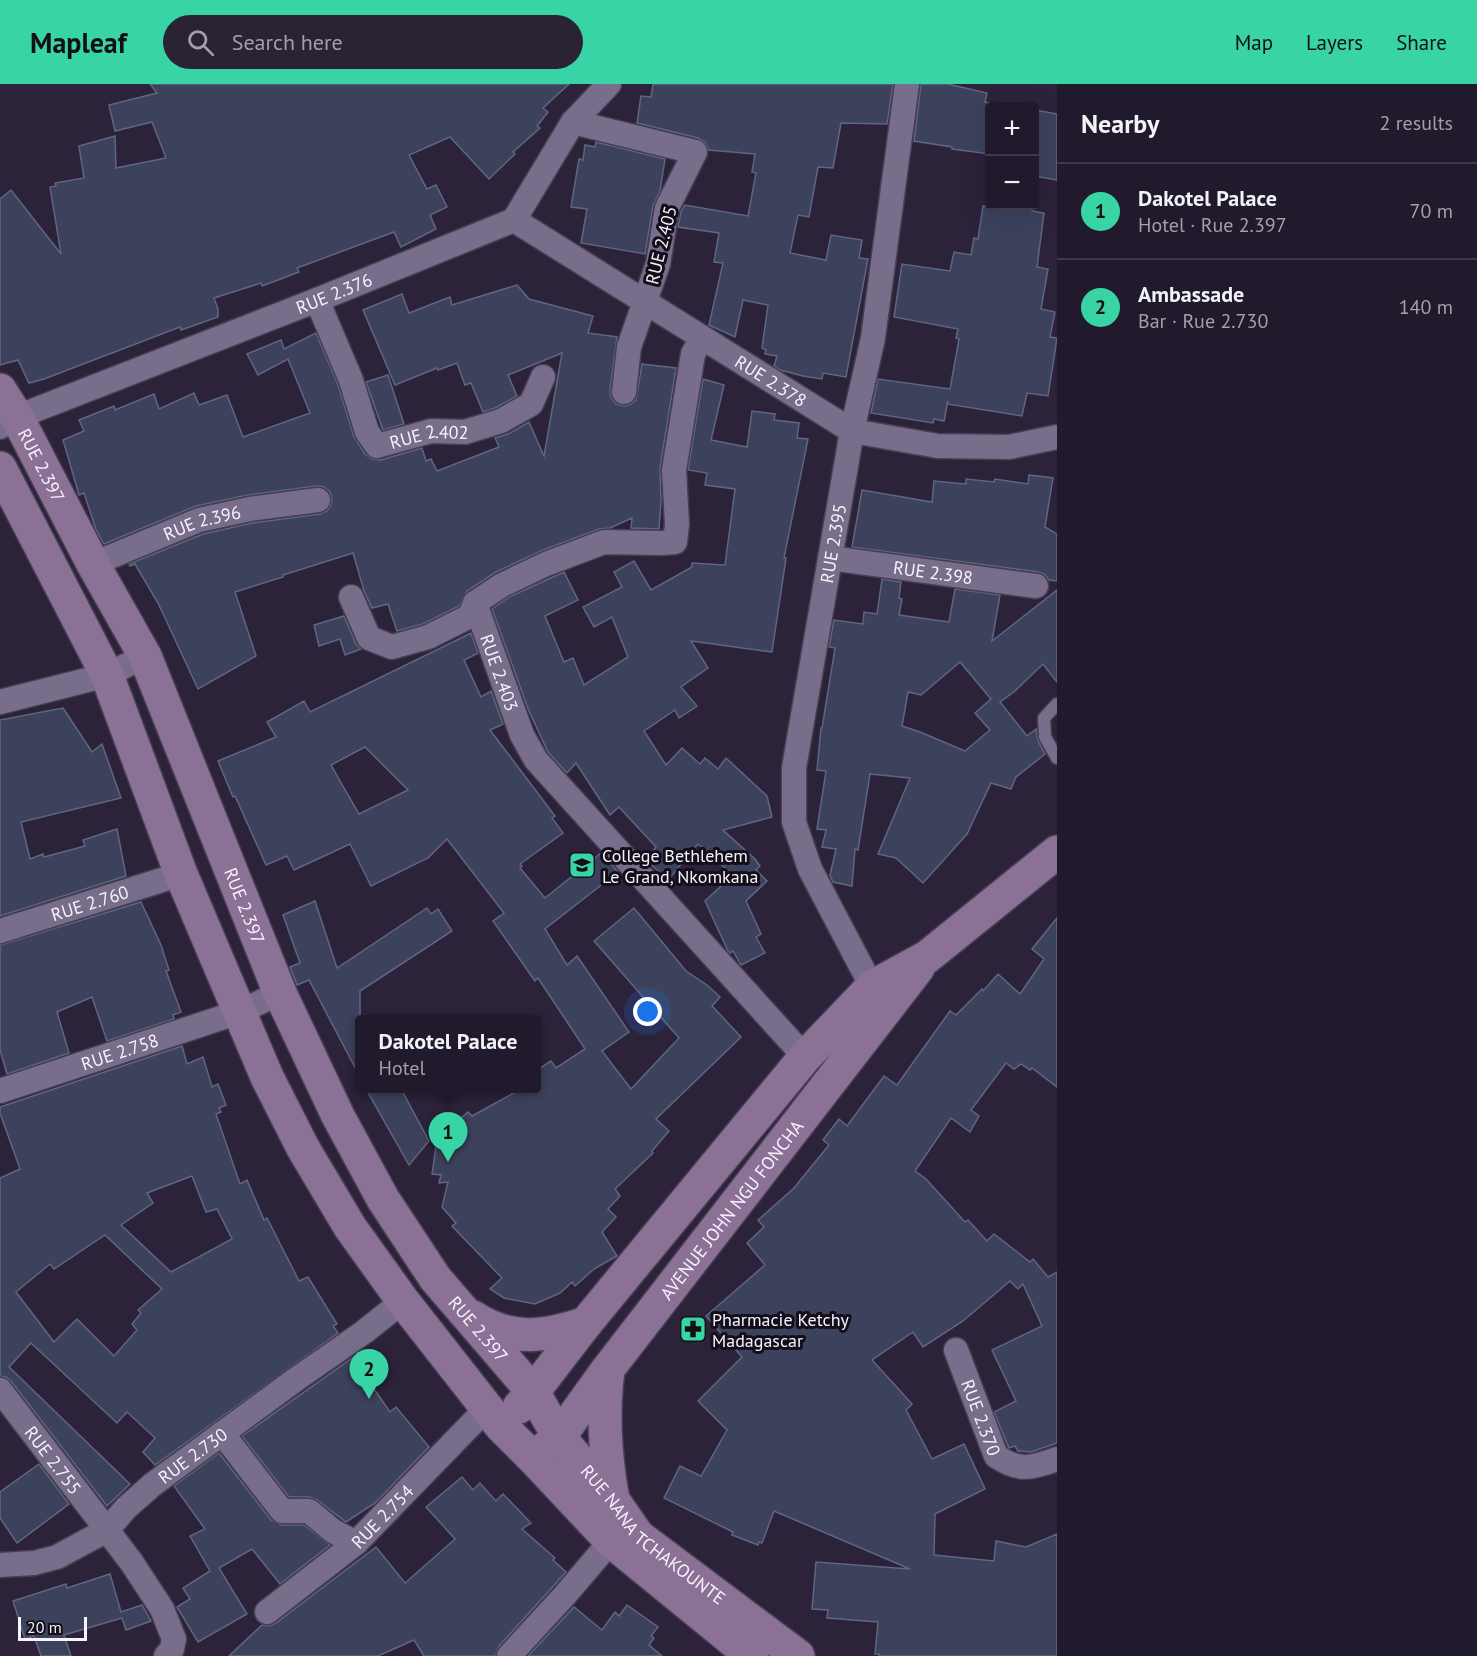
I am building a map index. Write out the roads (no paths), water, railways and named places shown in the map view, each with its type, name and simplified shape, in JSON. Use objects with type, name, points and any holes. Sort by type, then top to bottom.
[{"type":"main road","name":"RUE 2.397","points":[[6,411],[145,656],[280,993],[338,1116],[383,1199],[435,1278],[533,1392]]},
{"type":"main road","points":[[0,468],[107,675],[181,874],[267,1077],[303,1148],[350,1227],[403,1301],[494,1417]]},
{"type":"main road","name":"AVENUE JOHN NGU FONCHA","points":[[494,1417],[533,1392],[585,1323],[805,1057],[872,987],[927,957],[1057,852]]},
{"type":"main road","name":"AVENUE JOHN NGU FONCHA","points":[[533,1458],[560,1437],[608,1369],[927,957]]},
{"type":"main road","points":[[463,1311],[488,1328],[522,1335],[558,1332],[585,1323]]},
{"type":"main road","points":[[608,1369],[604,1414],[607,1466],[613,1500]]},
{"type":"main road","name":"RUE NANA TCHAKOUNTE","points":[[533,1392],[560,1437],[613,1500],[638,1536],[798,1656]]},
{"type":"main road","name":"RUE NANA TCHAKOUNTE","points":[[494,1417],[611,1541],[752,1656]]},
{"type":"street","points":[[514,220],[573,122],[609,84]]},
{"type":"street","name":"RUE 2.395","points":[[872,987],[810,870],[794,822],[794,768],[852,432],[873,338],[907,84]]},
{"type":"street","name":"RUE 2.405","points":[[573,122],[695,152],[667,208],[658,264],[629,347],[624,392]]},
{"type":"street","name":"RUE 2.378","points":[[514,220],[852,432],[938,446],[1009,447],[1057,437]]},
{"type":"street","name":"RUE 2.376","points":[[6,411],[317,300],[514,220]]},
{"type":"street","name":"RUE 2.402","points":[[317,300],[351,380],[367,432],[377,446],[430,431],[465,432],[501,421],[531,404],[543,377]]},
{"type":"street","points":[[351,597],[369,638],[392,647],[428,637],[470,616],[475,603],[511,581],[546,564],[604,542],[675,542],[674,470],[693,354],[702,338]]},
{"type":"street","name":"RUE 2.396","points":[[93,564],[199,520],[250,509],[318,500]]},
{"type":"street","name":"RUE 2.398","points":[[830,558],[1036,586]]},
{"type":"street","name":"RUE 2.403","points":[[475,603],[522,735],[536,760],[805,1057]]},
{"type":"street","points":[[0,702],[107,675],[145,656]]},
{"type":"street","name":"RUE 2.760","points":[[0,931],[181,874]]},
{"type":"street","name":"RUE 2.758","points":[[0,1091],[239,1012],[280,993]]},
{"type":"street","name":"RUE 2.730","points":[[107,1530],[126,1508],[152,1485],[364,1332],[403,1301]]},
{"type":"street","name":"RUE 2.370","points":[[956,1350],[996,1456],[1010,1466],[1033,1468],[1057,1459]]},
{"type":"street","name":"RUE 2.755","points":[[0,1390],[107,1530]]},
{"type":"street","name":"RUE 2.754","points":[[267,1612],[356,1543],[494,1417]]},
{"type":"street","points":[[222,1433],[282,1511],[309,1511],[333,1531],[356,1543]]},
{"type":"street","points":[[0,1565],[34,1563],[57,1557],[107,1530],[132,1563],[162,1610],[174,1639],[172,1649],[166,1656]]},
{"type":"street","points":[[509,1656],[611,1541]]},
{"type":"lane","points":[[1057,704],[1044,718],[1045,737],[1057,758]]},
{"type":"place","name":"College Bethlehem Le Grand, Nkomkana","points":[[582,865]]},
{"type":"place","name":"Dakotel Palace","points":[[448,1162]]},
{"type":"place","name":"Pharmacie Ketchy Madagascar","points":[[693,1329]]},
{"type":"place","name":"Ambassade","points":[[369,1399]]}]
